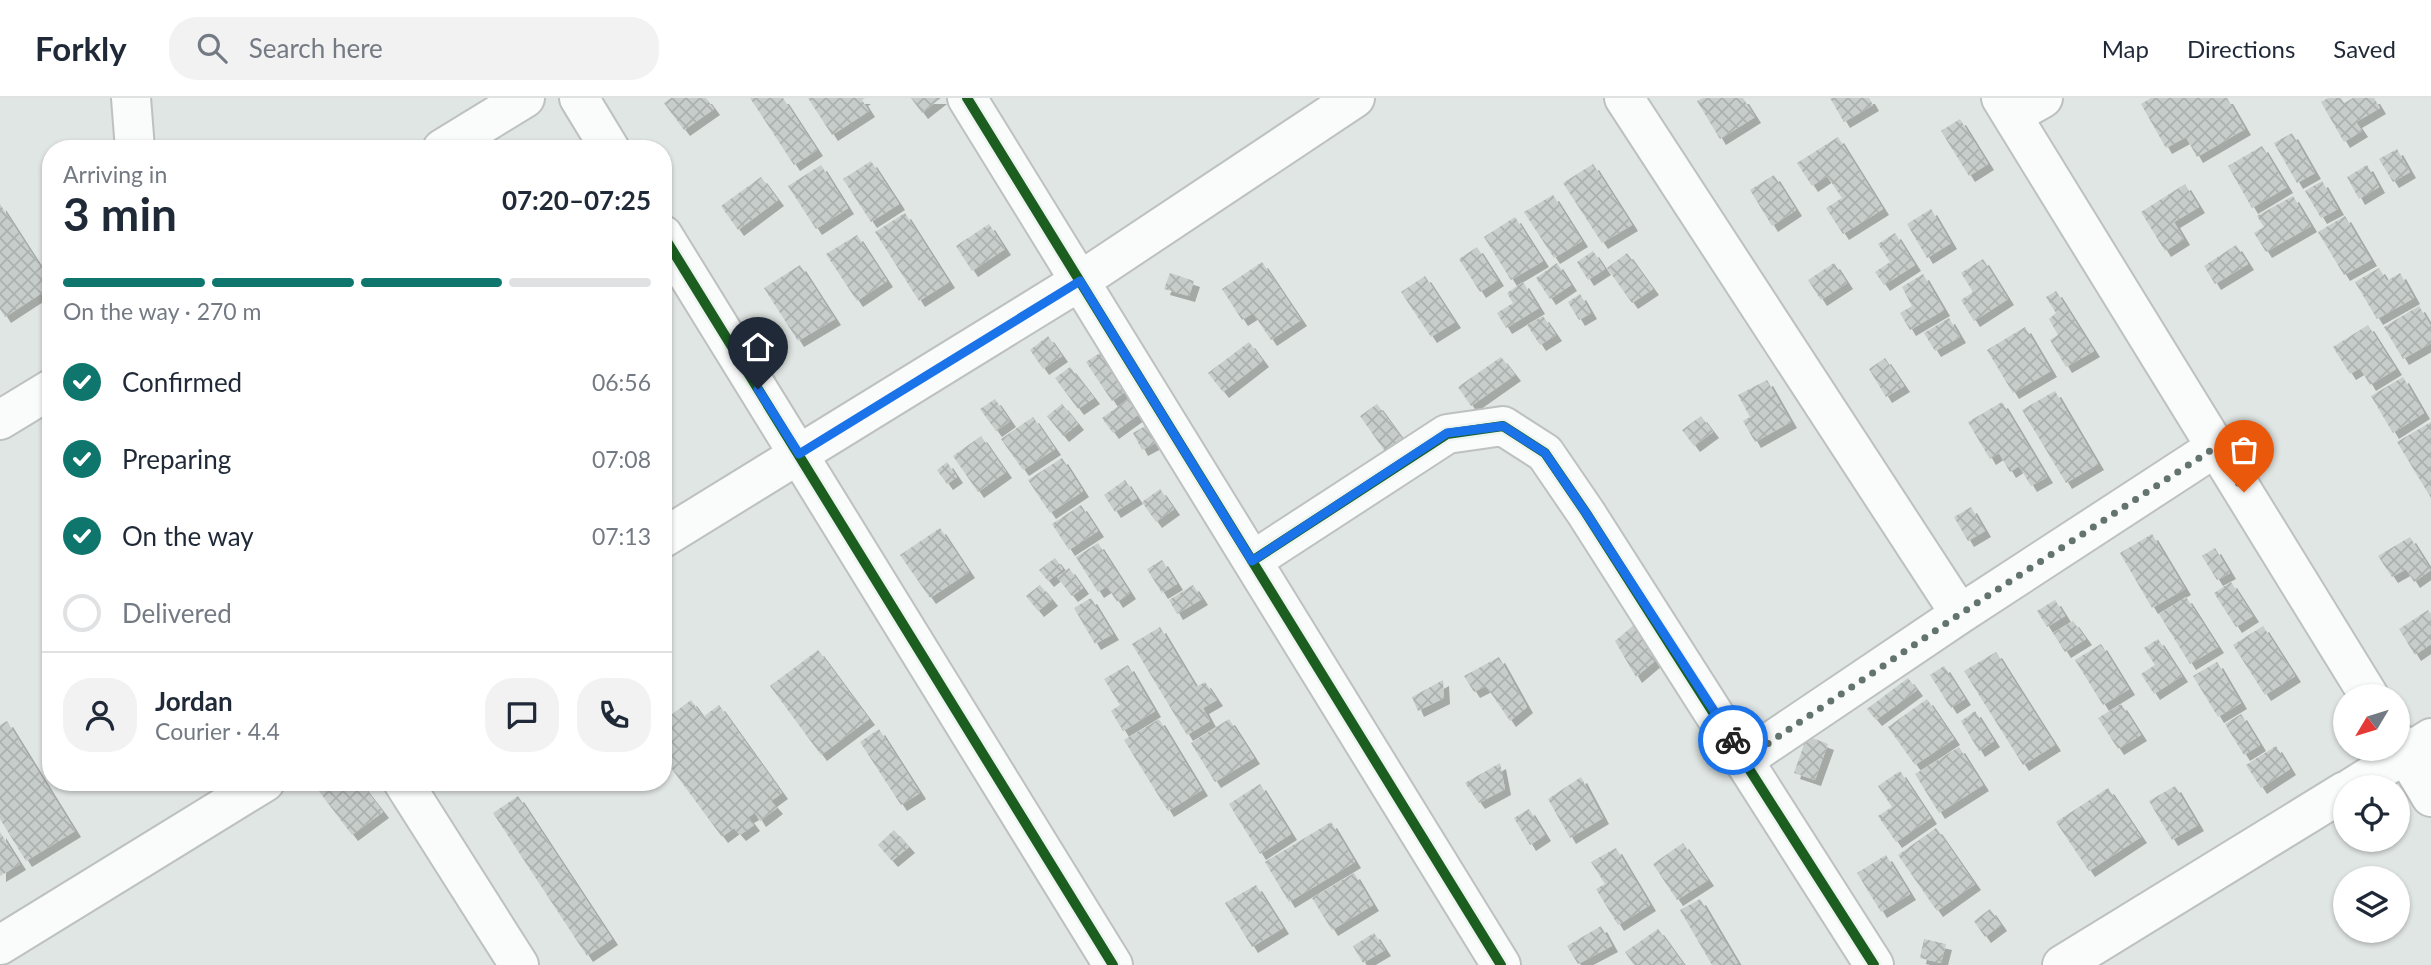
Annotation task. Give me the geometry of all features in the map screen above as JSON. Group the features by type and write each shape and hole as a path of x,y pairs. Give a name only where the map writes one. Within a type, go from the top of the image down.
{"street":[{"path":"131,98 134,140"},
{"path":"457,140 525,98"},
{"path":"579,98 605,140"},
{"path":"967,98 1501,965"},
{"path":"672,532 1080,281 1355,98"},
{"path":"1624,98 1960,614"},
{"path":"2019,104 2216,447 2362,684"},
{"path":"672,249 1113,965"},
{"path":"0,420 42,394"},
{"path":"1252,561 1447,433 1503,426 1545,453 1745,759 1874,965"},
{"path":"1745,759 1960,614 2216,447"},
{"path":"2369,775 2411,745 2431,797"},
{"path":"0,945 250,791"},
{"path":"409,791 519,965"},
{"path":"2062,965 2333,798"}],"building":[{"path":"671,98 706,98 714,109 684,130 664,103"},
{"path":"750,98 783,98 817,150 794,165"},
{"path":"808,98 865,98 862,100 869,111 832,135"},
{"path":"911,98 941,98 922,113"},
{"path":"1703,98 1743,98 1755,117 1720,139 1697,101"},
{"path":"1830,98 1869,98 1873,105 1844,122"},
{"path":"2151,98 2227,98 2245,129 2197,157 2186,137 2166,148 2141,104"},
{"path":"2328,98 2341,98 2344,103 2353,98 2374,98 2380,108 2356,122 2362,131 2344,142 2321,102"},
{"path":"1960,119 1988,164 1969,176 1941,131"},
{"path":"2292,133 2315,173 2297,183 2274,143"},
{"path":"1838,137 1883,209 1843,234 1826,208 1842,198 1827,176 1812,186 1797,163"},
{"path":"2262,146 2287,187 2252,208 2228,166"},
{"path":"2397,149 2410,172 2393,182 2379,159"},
{"path":"871,161 899,204 871,222 843,179"},
{"path":"1593,164 1632,225 1602,243 1563,183"},
{"path":"821,165 848,208 816,229 788,186"},
{"path":"2367,165 2379,187 2359,199 2347,177"},
{"path":"1774,175 1796,210 1772,226 1750,190"},
{"path":"761,177 778,200 738,230 721,206"},
{"path":"2322,181 2338,209 2321,218 2305,191"},
{"path":"2185,184 2199,207 2174,222 2184,239 2165,251 2141,212"},
{"path":"1553,195 1582,241 1554,258 1524,212"},
{"path":"2293,196 2311,226 2266,252 2254,233 2264,227 2257,216"},
{"path":"0,204 42,269 42,293 5,317 0,309"},
{"path":"1931,209 1951,243 1927,258 1907,224"},
{"path":"905,213 949,282 919,301 875,232"},
{"path":"2345,216 2371,260 2344,275 2318,232"},
{"path":"1515,217 1543,261 1511,280 1484,237"},
{"path":"989,224 1005,249 972,271 956,246"},
{"path":"1895,233 1915,265 1884,285 1875,272 1890,262 1878,244"},
{"path":"857,235 887,281 857,301 826,254"},
{"path":"2236,245 2248,264 2215,284 2204,266"},
{"path":"1477,247 1498,280 1480,292 1459,259"},
{"path":"1593,251 1605,269 1588,280 1577,262"},
{"path":"1627,253 1653,289 1632,303 1607,268"},
{"path":"1983,259 2008,299 1974,321 1961,300 1973,292 1961,273"},
{"path":"1262,262 1301,320 1271,340 1253,313 1242,320 1222,289"},
{"path":"1557,263 1571,285 1550,299 1536,278"},
{"path":"1834,263 1847,283 1821,300 1808,280"},
{"path":"800,265 835,319 798,341 764,288"},
{"path":"2379,268 2387,281 2400,273 2414,298 2377,319 2355,282"},
{"path":"1170,273 1194,281 1189,296 1164,289"},
{"path":"1923,274 1944,310 1910,330 1900,313 1912,306 1902,287"},
{"path":"1425,276 1455,322 1431,337 1401,292"},
{"path":"1523,282 1539,308 1506,328 1497,313 1513,303 1507,293"},
{"path":"2056,291 2094,351 2066,367 2050,340 2058,335 2049,319 2056,313 2046,297"},
{"path":"1580,294 1591,313 1579,320 1568,302"},
{"path":"2419,306 2431,326 2431,343 2403,359 2384,327"},
{"path":"1543,316 1556,335 1540,345 1527,325"},
{"path":"1949,318 1960,337 1935,351 1924,333"},
{"path":"2368,325 2396,369 2370,385 2360,368 2350,374 2333,347"},
{"path":"2025,327 2051,371 2013,393 1987,350"},
{"path":"1048,336 1062,356 1043,369 1030,350"},
{"path":"1249,342 1263,361 1223,392 1208,373"},
{"path":"1103,351 1129,389 1112,401 1086,362"},
{"path":"1501,357 1515,375 1471,406 1458,387"},
{"path":"1885,358 1904,386 1886,397 1869,369"},
{"path":"1070,367 1094,398 1078,409 1055,378"},
{"path":"2403,377 2424,413 2393,433 2371,396"},
{"path":"1767,380 1791,422 1755,442 1743,421 1750,417 1738,395"},
{"path":"2055,391 2098,464 2066,483 2022,410"},
{"path":"1131,397 1142,412 1113,433 1102,418"},
{"path":"995,399 1010,421 996,431 980,409"},
{"path":"2002,402 2047,477 2031,486 2019,466 2010,472 1999,453 1990,459 1968,422"},
{"path":"1062,404 1078,424 1063,436 1047,416"},
{"path":"1377,404 1406,444 1389,457 1360,416"},
{"path":"1701,416 1713,432 1694,446 1682,430"},
{"path":"1033,417 1055,449 1023,470 1001,439"},
{"path":"2431,422 2431,498 2397,442"},
{"path":"1147,425 1157,442 1142,450 1133,433"},
{"path":"981,436 1006,472 978,492 953,456"},
{"path":"1062,458 1083,491 1050,513 1028,480"},
{"path":"947,462 957,477 947,484 937,470"},
{"path":"1125,480 1137,498 1115,512 1104,495"},
{"path":"1160,489 1174,509 1156,522 1142,502"},
{"path":"1081,505 1098,531 1069,550 1052,524"},
{"path":"1971,507 1985,531 1968,541 1954,517"},
{"path":"940,528 969,572 930,598 900,555"},
{"path":"2152,534 2185,589 2152,608 2120,553"},
{"path":"2410,537 2431,570 2414,582 2406,569 2392,577 2378,556"},
{"path":"1098,543 1130,593 1117,602 1107,586 1098,592 1076,557"},
{"path":"2215,548 2230,573 2217,580 2202,556"},
{"path":"1055,558 1063,569 1048,581 1039,570"},
{"path":"1162,560 1177,584 1162,593 1147,569"},
{"path":"1069,568 1083,588 1072,596 1057,577"},
{"path":"2231,582 2253,616 2236,627 2214,593"},
{"path":"1040,585 1052,600 1038,611 1026,596"},
{"path":"1193,585 1202,599 1177,614 1169,600"},
{"path":"2186,597 2218,647 2190,664 2159,614"},
{"path":"1091,598 1113,634 1095,644 1074,608"},
{"path":"2055,600 2065,616 2047,627 2037,611"},
{"path":"2428,610 2431,614 2431,644 2415,655 2399,629"},
{"path":"2073,621 2086,639 2065,652 2053,633"},
{"path":"1635,624 1656,660 1636,677 1615,641"},
{"path":"2263,626 2295,676 2265,695 2233,645"},
{"path":"1160,627 1196,687 1205,682 1217,700 1203,708 1210,721 1187,735 1132,644"},
{"path":"2158,639 2182,676 2154,694 2141,674 2155,665 2144,648"},
{"path":"2101,644 2129,689 2103,705 2075,660"},
{"path":"818,650 869,719 821,755 770,686"},
{"path":"1996,652 2055,745 2023,765 1964,671"},
{"path":"1499,657 1527,707 1510,721 1486,686 1474,692 1464,676"},
{"path":"2217,662 2241,703 2218,717 2193,676"},
{"path":"1128,665 1155,711 1123,731 1111,711 1120,705 1104,679"},
{"path":"1944,666 1965,699 1951,708 1930,675"},
{"path":"1908,678 1917,690 1876,720 1867,709"},
{"path":"1443,680 1444,698 1418,711 1412,697"},
{"path":"1927,699 1954,739 1915,765 1888,727"},
{"path":"691,700 703,717 719,705 782,793 771,801 777,808 760,821 755,813 748,817 754,825 740,835 734,828 722,837 672,769 672,714"},
{"path":"2121,704 2141,735 2118,749 2098,718"},
{"path":"1975,711 1994,741 1979,751 1961,721"},
{"path":"2241,714 2260,745 2244,755 2225,724"},
{"path":"1159,719 1202,790 1168,811 1124,740"},
{"path":"1229,719 1254,758 1215,782 1191,743"},
{"path":"7,721 42,778 42,791 50,791 75,831 26,861 0,819 0,725"},
{"path":"879,729 920,793 901,805 860,742"},
{"path":"1807,736 1828,744 1815,780 1794,773"},
{"path":"2276,746 2290,769 2261,788 2246,765"},
{"path":"1959,747 1983,785 1939,813 1915,774"},
{"path":"1500,763 1505,789 1479,803 1465,783"},
{"path":"1900,771 1931,818 1896,842 1878,816 1892,807 1878,786"},
{"path":"1581,777 1603,818 1570,838 1548,799"},
{"path":"1260,784 1291,834 1260,854 1229,804"},
{"path":"2175,786 2198,825 2172,840 2149,801"},
{"path":"2108,788 2141,837 2089,871 2056,822"},
{"path":"319,791 367,791 383,812 352,835"},
{"path":"518,796 612,939 587,956 493,813"},
{"path":"1529,809 1545,835 1530,845 1514,818"},
{"path":"1331,822 1355,862 1289,902 1265,862"},
{"path":"1936,828 1975,884 1937,911 1898,855"},
{"path":"894,830 909,847 892,861 878,845"},
{"path":"0,832 20,864 0,876"},
{"path":"1683,843 1708,880 1677,900 1653,864"},
{"path":"1616,848 1650,905 1618,925 1596,889 1605,884 1591,862"},
{"path":"1886,855 1910,894 1881,912 1857,873"},
{"path":"1354,873 1373,905 1332,930 1312,898"},
{"path":"1256,885 1283,928 1252,947 1225,903"},
{"path":"1700,899 1739,965 1712,965 1680,910"},
{"path":"1990,909 2001,925 1985,937 1974,921"},
{"path":"1601,926 1612,946 1578,964 1567,946"},
{"path":"1658,929 1684,965 1634,965 1625,952"},
{"path":"1374,933 1385,950 1363,963 1353,946"},
{"path":"1924,939 1946,944 1941,963 1920,958"}],"cycle path":[{"path":"967,98 1501,965"},
{"path":"672,250 1113,965"},
{"path":"1252,561 1447,434 1503,426 1545,453 1874,965"}],"way so far":[{"path":"1733,740 1745,759 1960,614 2216,447 2244,492"}],"route":[{"path":"758,389 799,454 1080,281 1252,561 1447,433 1503,426 1545,453 1733,740"}]}
